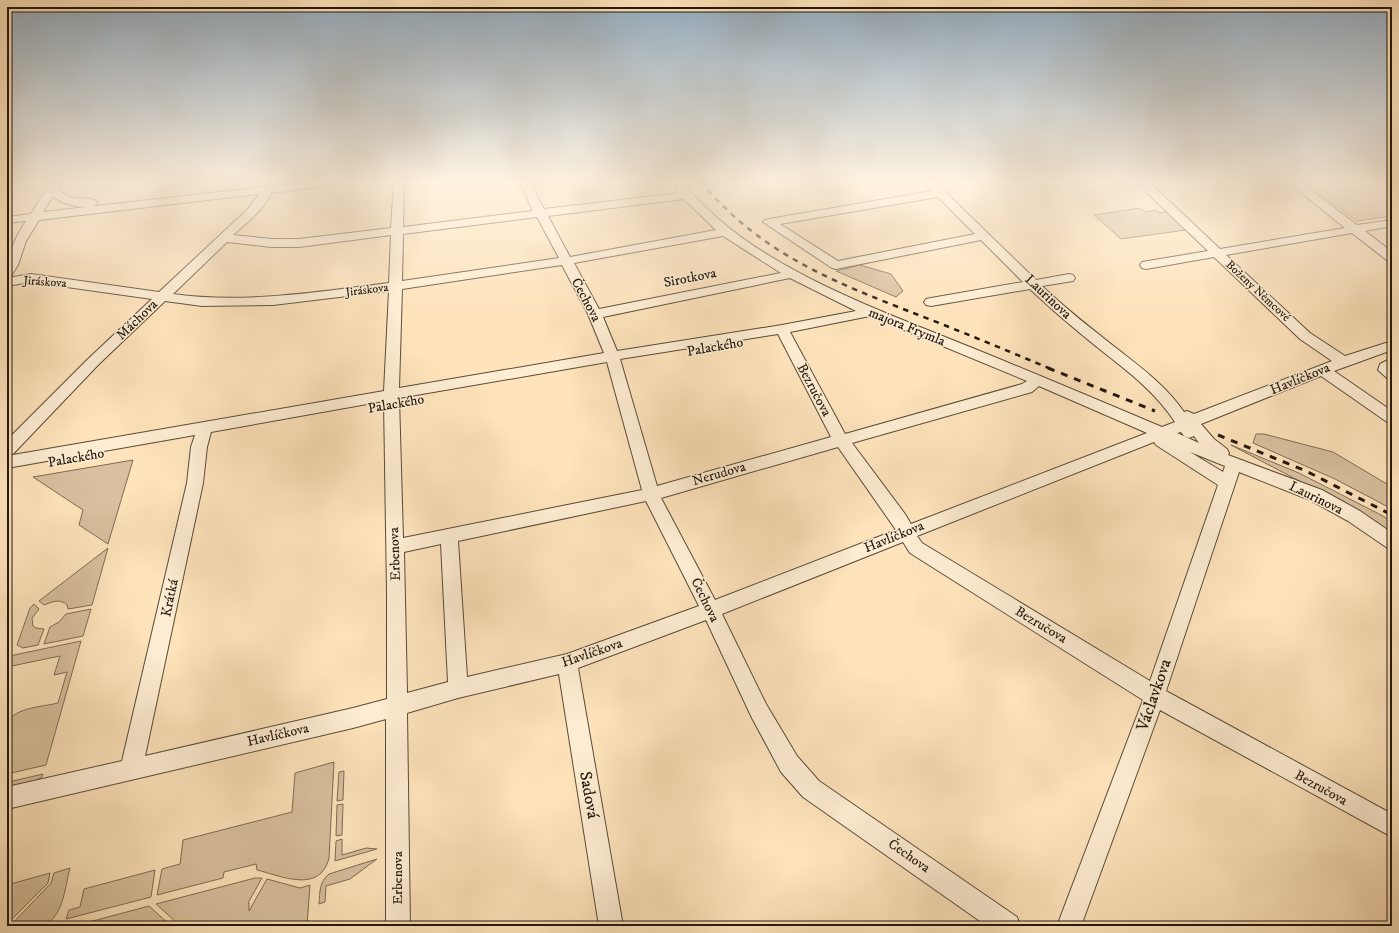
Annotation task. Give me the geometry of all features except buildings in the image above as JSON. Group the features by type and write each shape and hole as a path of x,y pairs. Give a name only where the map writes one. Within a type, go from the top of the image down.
{"street":[{"path":"7,273 12,265 20,241 29,226"},
{"path":"20,241 44,226"},
{"name":"Máchova","path":"7,450 93,362 237,226"},
{"name":"Erbenova","path":"397,226 392,399 398,926"},
{"path":"225,238 272,243 299,243 441,226"},
{"name":"Čechova","path":"548,226 595,314 613,361 651,494 759,711 789,764 811,789 1008,926"},
{"name":"majora Frymla","path":"718,226 725,232 790,273 868,311 1038,380 1158,434"},
{"path":"775,226 836,265 985,236"},
{"name":"Laurinova","path":"974,226 1057,308 1172,401"},
{"name":"Boženy Němcové","path":"1188,226 1305,336 1343,362"},
{"path":"1349,226 1392,258"},
{"path":"1146,265 1383,226"},
{"name":"Jiráskova","path":"7,282 30,278 202,302 273,302 566,261 725,232"},
{"name":"Sirotkova","path":"595,314 787,275 790,273"},
{"path":"931,302 1069,278"},
{"name":"Palackého","path":"7,470 203,432 392,399 613,361 771,337 782,329 865,313 868,311"},
{"name":"Bezručova","path":"782,329 840,439 907,532 912,543 926,555 1178,710 1392,826"},
{"name":"Havlíčkova","path":"7,798 353,718 458,689 567,664 710,610 1343,362 1392,345"},
{"path":"1392,363 1385,366 1385,370 1392,375"},
{"path":"1323,370 1392,418"},
{"path":"1140,374 1156,393 1166,411 1166,417 1158,434"},
{"name":"Nerudova","path":"394,547 651,494 840,439 1027,388 1038,380"},
{"path":"1172,401 1198,412 1211,415"},
{"path":"1172,401 1187,423 1197,443 1215,456"},
{"path":"1201,436 1201,424 1203,420 1211,415"},
{"path":"1187,423 1215,448 1252,470"},
{"name":"Palackého","path":"7,462 203,432"},
{"name":"Krátká","path":"131,769 195,482 199,447 203,432"},
{"path":"1158,434 1215,456"},
{"path":"1158,434 1227,483"},
{"name":"Laurinova","path":"1215,456 1316,495 1354,516 1392,542"},
{"name":"Václavkova","path":"1069,926 1155,695 1234,463"},
{"path":"449,535 458,689"},
{"name":"Sadová","path":"567,664 611,926"}],"shaded area":[{"path":"1106,226 1181,226 1186,230 1121,239"},
{"path":"860,265 891,274 903,291 896,297 836,271"},
{"path":"1256,434 1264,434 1333,452 1392,487 1392,509 1335,479 1253,443"},
{"path":"1231,445 1299,473 1383,516 1392,522 1392,535 1358,512"},
{"path":"133,460 108,544 79,525 83,510 33,477"},
{"path":"108,548 92,605 68,609 67,605 59,601 44,605 39,601"},
{"path":"34,604 39,609 32,618 33,626 44,629 38,645 23,648 17,645 30,608"},
{"path":"91,609 83,636 44,644 50,627 59,622 66,614"},
{"path":"81,641 46,765 7,774 7,722 11,717 23,710 58,703 67,672 54,675 60,656 7,667 10,658 14,655"},
{"path":"334,762 329,858 324,869 317,876 299,880 288,878 257,870 256,864 224,872 223,878 157,895 162,869 180,864 183,840 292,812 295,773"},
{"path":"344,771 343,800 337,801 339,772"},
{"path":"43,774 42,777 24,787 7,789 9,784 13,781"},
{"path":"343,804 342,835 336,836 337,805"},
{"path":"342,839 342,855 366,848 377,849 335,861 336,841"},
{"path":"377,859 350,879 326,886 325,902 319,904 323,880 329,874"},
{"path":"70,868 62,903 53,918 47,923 39,926 10,926 51,883 54,873"},
{"path":"155,870 151,897 66,919 69,910 80,907 84,889"},
{"path":"50,873 48,883 7,924 7,885"},
{"path":"255,878 262,878 248,903 249,911 267,879 300,888 310,885 307,926 173,926 177,923 156,904"},
{"path":"149,906 171,926 74,926"}],"railway":[{"path":"745,226 772,246 834,280 1051,369"},
{"path":"1048,368 1155,411"},
{"path":"1218,435 1306,471 1392,515"}]}
